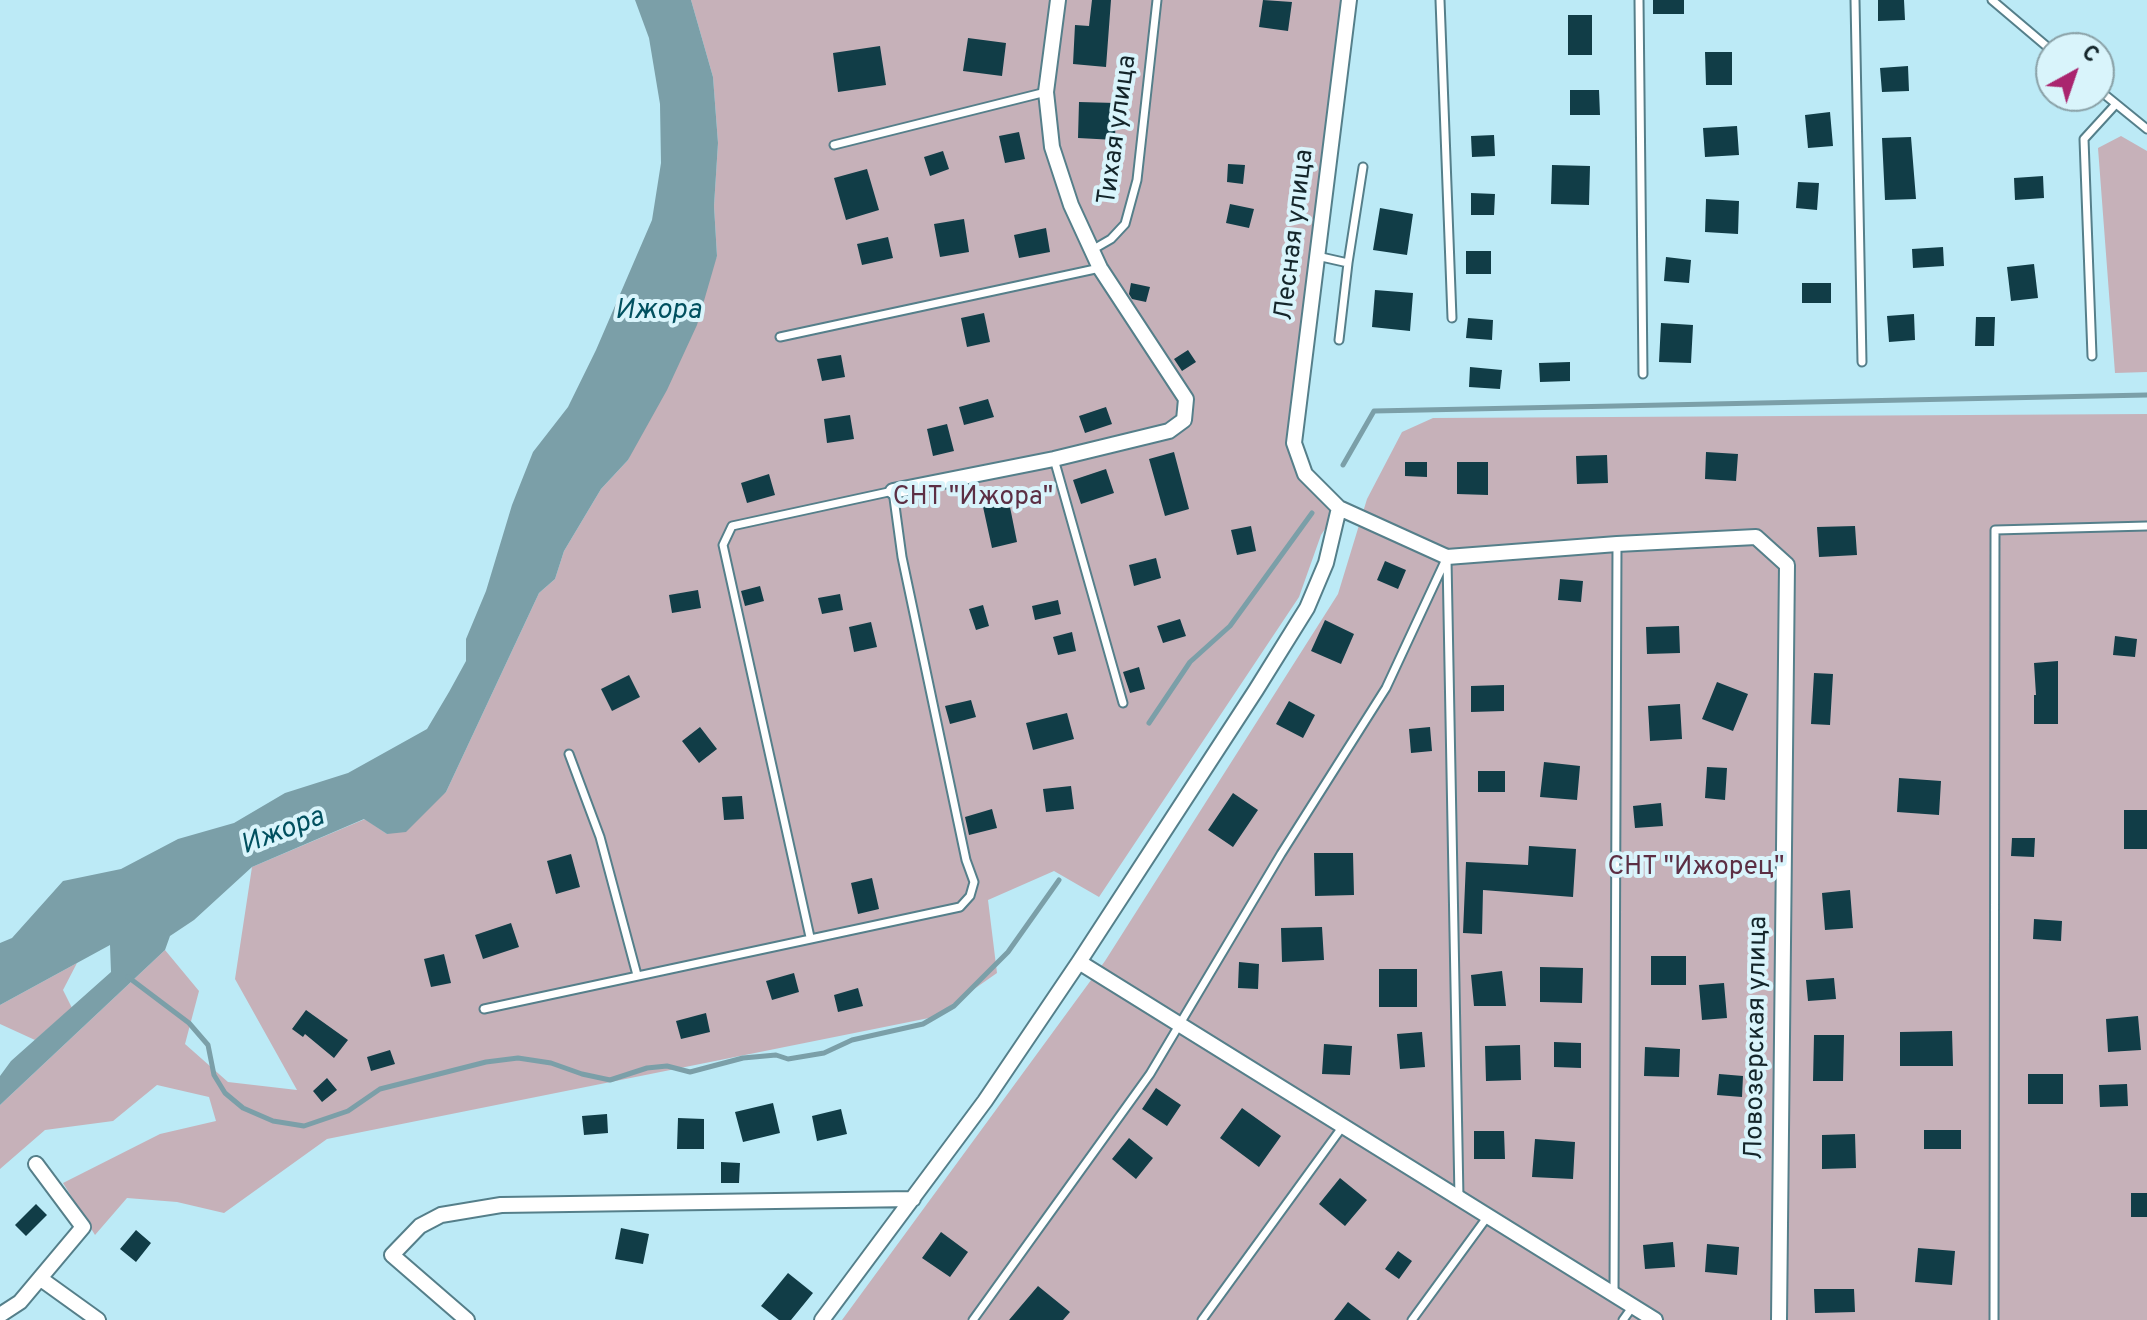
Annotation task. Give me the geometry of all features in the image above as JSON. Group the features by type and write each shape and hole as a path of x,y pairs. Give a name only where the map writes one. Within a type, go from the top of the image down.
{"street":[{"path":"893,491 1054,459 1169,431 1184,420 1186,399 1100,268 1071,205 1052,147 1046,92 1058,0"},
{"name":"Лесная улица","path":"1339,508 1305,474 1294,443 1349,0"},
{"path":"822,1320 985,1101 1079,962 1307,608 1326,563 1339,508 1447,557 1617,544"},
{"name":"Ловозерская улица","path":"1617,544 1756,537 1787,565 1779,1320"},
{"path":"1079,962 1655,1320"},
{"path":"0,1315 20,1302 83,1227 36,1164"},
{"path":"467,1320 392,1255 420,1226 441,1215 501,1205 913,1199"},
{"path":"41,1279 98,1320"}],"lane":[{"name":"Тихая улица","path":"1092,250 1111,239 1125,224 1137,180 1157,0"},
{"path":"1440,0 1452,318"},
{"path":"1639,0 1643,374"},
{"path":"1855,0 1862,362"},
{"path":"1992,0 2035,36"},
{"path":"834,145 1046,92"},
{"path":"2092,356 2084,139 2116,104 2147,129"},
{"path":"1339,340 1363,167"},
{"path":"1317,256 1348,263"},
{"path":"780,337 1100,268"},
{"path":"1054,459 1123,703"},
{"path":"484,1009 960,907 970,896 974,882 966,860 902,557 893,491 732,526 723,545 810,937"},
{"path":"1994,1320 1995,530 2147,526"},
{"path":"1614,1294 1617,544"},
{"path":"973,1320 1150,1074 1386,688 1447,557"},
{"path":"1447,557 1459,1198"},
{"path":"569,754 600,837 637,975"},
{"path":"1202,1320 1343,1126"},
{"path":"1412,1320 1488,1216"},
{"path":"1623,1320 1633,1306"}],"green space":[{"name":"СНТ \"Ижора\"","path":"691,0 1349,0 1294,443 1305,474 1339,508 1321,535 1299,597 1099,897 1054,871 988,900 997,973 934,1017 327,1139 224,1213 177,1202 127,1198 95,1235 63,1183 160,1134 216,1121 209,1097 157,1085 113,1121 45,1130 0,1169 0,1105 165,950 199,991 185,1044 228,1082 297,1090 235,979 252,867 365,819 387,834 446,792 539,593 555,579 564,551 601,489 628,460 717,256 714,206 718,143 713,77"},
{"path":"2121,136 2147,151 2147,372 2115,373 2098,148"},
{"name":"СНТ \"Ижорец\"","path":"2147,414 2147,1320 842,1320 1105,961 1338,594 1367,499 1402,432 1433,418"},
{"path":"77,963 63,990 72,1008 35,1040 0,1024 0,1005"}],"water":[{"name":"Ижора","path":"635,0 691,0 713,77 718,143 714,206 717,256 697,325 667,390 628,460 601,489 564,551 555,579 539,593 446,792 406,832 387,834 364,819 252,867 194,920 170,936 165,950 0,1105 0,1076 11,1061 111,972 110,945 0,1005 0,943 12,938 63,881 121,869 178,839 234,823 285,793 348,773 427,729 449,692 466,661 466,639 486,591 512,505 533,452 568,407 652,220 661,163 660,104 649,38"}],"building":[{"path":"1092,0 1111,0 1106,67 1073,64 1075,25 1089,26"},
{"path":"1263,0 1292,2 1288,31 1259,27"},
{"path":"1653,0 1684,0 1684,14 1653,14"},
{"path":"1878,0 1904,0 1905,20 1878,21"},
{"path":"1568,15 1592,15 1592,55 1568,55"},
{"path":"968,38 1006,43 1002,76 963,71"},
{"path":"880,46 886,85 838,92 833,53"},
{"path":"1705,52 1732,52 1732,85 1706,85"},
{"path":"1908,66 1909,91 1882,92 1880,68"},
{"path":"1570,90 1599,90 1600,115 1570,115"},
{"path":"1079,102 1116,103 1115,140 1078,138"},
{"path":"1830,112 1833,146 1808,148 1805,115"},
{"path":"1737,126 1739,155 1705,157 1703,128"},
{"path":"1019,132 1025,159 1005,163 999,136"},
{"path":"1494,135 1495,156 1472,157 1471,136"},
{"path":"1911,137 1916,199 1885,200 1882,138"},
{"path":"943,151 949,169 930,176 924,157"},
{"path":"1228,164 1245,165 1243,184 1227,182"},
{"path":"1552,165 1590,166 1589,205 1551,204"},
{"path":"867,169 879,210 846,220 834,178"},
{"path":"2043,176 2044,198 2015,200 2014,178"},
{"path":"1798,182 1819,183 1817,210 1796,208"},
{"path":"1471,193 1495,194 1494,215 1471,215"},
{"path":"1706,199 1739,201 1738,234 1705,232"},
{"path":"1230,204 1254,209 1249,228 1226,223"},
{"path":"1380,208 1413,214 1407,255 1373,250"},
{"path":"964,219 969,252 940,257 934,224"},
{"path":"1046,228 1050,252 1019,258 1014,235"},
{"path":"888,237 893,258 862,265 857,244"},
{"path":"1943,247 1944,266 1913,268 1912,249"},
{"path":"1466,251 1491,251 1491,274 1466,274"},
{"path":"1666,257 1691,260 1689,283 1664,281"},
{"path":"2034,264 2038,298 2011,301 2007,267"},
{"path":"1131,283 1150,287 1146,302 1132,299 1129,294"},
{"path":"1802,283 1831,283 1831,303 1802,303"},
{"path":"1375,290 1413,293 1410,331 1372,327"},
{"path":"984,313 990,342 967,347 961,318"},
{"path":"1914,314 1915,340 1889,342 1887,316"},
{"path":"1976,317 1995,317 1994,346 1975,346"},
{"path":"1468,318 1493,320 1492,340 1466,338"},
{"path":"1661,323 1693,325 1691,363 1659,362"},
{"path":"1188,350 1196,362 1182,371 1174,359"},
{"path":"841,355 845,377 822,381 817,359"},
{"path":"1570,362 1570,381 1540,382 1539,363"},
{"path":"1470,367 1502,370 1500,389 1469,387"},
{"path":"988,399 994,417 964,425 959,407"},
{"path":"1106,407 1112,424 1085,433 1079,416"},
{"path":"850,415 854,439 827,443 824,419"},
{"path":"947,424 954,451 933,456 927,429"},
{"path":"1174,452 1189,509 1165,516 1149,459"},
{"path":"1706,452 1738,454 1736,481 1705,479"},
{"path":"1607,455 1608,483 1577,484 1576,456"},
{"path":"1405,462 1427,462 1427,477 1405,476"},
{"path":"1457,462 1488,462 1488,495 1457,494"},
{"path":"1106,469 1114,493 1081,504 1073,480"},
{"path":"769,474 775,495 747,503 741,483"},
{"path":"1006,487 1017,542 992,548 980,493"},
{"path":"1251,526 1256,551 1237,555 1231,530"},
{"path":"1855,526 1857,555 1819,557 1817,527"},
{"path":"1156,558 1161,578 1134,586 1129,565"},
{"path":"1385,561 1406,570 1398,589 1377,580"},
{"path":"1560,579 1583,581 1581,602 1558,600"},
{"path":"760,586 764,601 745,606 741,591"},
{"path":"698,590 701,608 672,613 669,595"},
{"path":"840,594 843,610 822,614 818,598"},
{"path":"1058,600 1061,614 1035,620 1032,606"},
{"path":"983,605 989,626 976,630 969,609"},
{"path":"1180,619 1186,636 1163,643 1157,626"},
{"path":"1325,620 1354,634 1341,664 1311,651"},
{"path":"871,622 877,647 854,652 849,627"},
{"path":"1679,626 1680,653 1647,654 1646,627"},
{"path":"1072,632 1076,651 1058,655 1053,637"},
{"path":"2115,636 2137,639 2135,657 2113,655"},
{"path":"2058,661 2058,724 2034,724 2034,663"},
{"path":"1139,667 1145,689 1130,693 1123,672"},
{"path":"1814,673 1833,674 1830,725 1811,724"},
{"path":"629,675 640,697 612,711 601,689"},
{"path":"1717,682 1748,694 1733,731 1702,719"},
{"path":"1504,685 1504,711 1471,712 1471,686"},
{"path":"971,700 976,717 950,724 945,706"},
{"path":"1289,701 1315,715 1303,738 1276,724"},
{"path":"1680,704 1682,739 1650,741 1648,706"},
{"path":"1067,713 1074,739 1033,750 1026,723"},
{"path":"700,727 717,749 699,763 682,741"},
{"path":"1430,727 1432,751 1411,753 1409,729"},
{"path":"1544,762 1580,766 1577,800 1540,797"},
{"path":"1707,767 1727,768 1725,800 1705,798"},
{"path":"1478,771 1505,771 1505,792 1478,792"},
{"path":"1899,778 1941,781 1939,815 1897,812"},
{"path":"1071,786 1074,809 1046,812 1043,789"},
{"path":"1233,793 1258,810 1233,847 1208,830"},
{"path":"742,796 744,819 724,820 722,797"},
{"path":"1661,803 1663,826 1635,828 1633,806"},
{"path":"992,809 997,828 969,835 965,817"},
{"path":"2124,810 2147,810 2147,849 2124,849"},
{"path":"2012,838 2035,838 2034,857 2011,856"},
{"path":"1529,846 1576,849 1573,897 1483,890 1482,934 1463,933 1466,862 1528,865"},
{"path":"1314,853 1353,853 1354,895 1315,896"},
{"path":"571,854 580,887 556,894 547,861"},
{"path":"872,878 879,909 858,914 851,883"},
{"path":"1850,890 1853,928 1825,930 1822,893"},
{"path":"2034,919 2062,921 2061,941 2033,939"},
{"path":"511,923 519,947 483,959 475,935"},
{"path":"1322,927 1324,960 1282,962 1281,928"},
{"path":"444,954 451,983 431,987 424,959"},
{"path":"1651,956 1686,956 1686,985 1651,985"},
{"path":"1239,962 1259,964 1258,989 1238,988"},
{"path":"1540,967 1583,968 1582,1003 1540,1002"},
{"path":"1379,969 1417,969 1417,1007 1379,1007"},
{"path":"1502,971 1506,1006 1474,1006 1471,975"},
{"path":"794,973 799,992 772,1000 766,981"},
{"path":"1834,978 1836,999 1808,1001 1806,980"},
{"path":"1724,983 1727,1018 1702,1020 1699,985"},
{"path":"858,988 863,1006 838,1012 834,995"},
{"path":"306,1010 348,1040 334,1058 305,1034 303,1037 292,1029"},
{"path":"706,1013 710,1032 681,1039 676,1021"},
{"path":"2138,1016 2141,1050 2108,1052 2106,1019"},
{"path":"1952,1031 1953,1066 1900,1066 1900,1032"},
{"path":"1422,1032 1425,1067 1400,1069 1397,1034"},
{"path":"1814,1035 1844,1035 1843,1081 1813,1081"},
{"path":"1554,1042 1581,1043 1581,1068 1554,1067"},
{"path":"1324,1044 1352,1046 1350,1075 1322,1074"},
{"path":"1520,1045 1521,1080 1486,1081 1485,1046"},
{"path":"1645,1047 1680,1049 1679,1077 1644,1076"},
{"path":"390,1050 395,1064 371,1071 367,1057"},
{"path":"1719,1074 1743,1076 1742,1097 1717,1095"},
{"path":"2028,1074 2063,1074 2063,1104 2028,1104"},
{"path":"327,1078 337,1090 322,1102 313,1091"},
{"path":"2127,1084 2128,1106 2100,1107 2099,1085"},
{"path":"1156,1088 1181,1105 1167,1126 1142,1109"},
{"path":"773,1103 780,1133 743,1142 735,1112"},
{"path":"1242,1108 1281,1136 1259,1167 1220,1138"},
{"path":"841,1109 847,1134 817,1141 812,1116"},
{"path":"607,1114 608,1133 584,1135 582,1116"},
{"path":"678,1118 704,1119 704,1149 677,1149"},
{"path":"1924,1130 1961,1130 1961,1149 1924,1149"},
{"path":"1474,1131 1504,1131 1505,1159 1474,1159"},
{"path":"1855,1134 1856,1168 1822,1169 1822,1135"},
{"path":"1129,1138 1153,1158 1136,1179 1112,1159"},
{"path":"1535,1139 1575,1142 1573,1179 1532,1177"},
{"path":"721,1162 740,1163 739,1183 721,1183"},
{"path":"1340,1178 1367,1200 1345,1226 1319,1204"},
{"path":"2131,1193 2147,1193 2147,1217 2131,1217"},
{"path":"36,1204 47,1215 26,1236 15,1225"},
{"path":"621,1228 649,1234 643,1264 615,1259"},
{"path":"136,1230 151,1243 136,1262 120,1249"},
{"path":"941,1232 968,1252 950,1277 922,1258"},
{"path":"1673,1242 1675,1267 1645,1269 1643,1245"},
{"path":"1707,1244 1739,1247 1737,1275 1705,1272"},
{"path":"1918,1248 1955,1251 1952,1285 1915,1282"},
{"path":"1398,1251 1412,1261 1399,1279 1385,1269"},
{"path":"788,1273 813,1293 791,1320 779,1320 761,1306"},
{"path":"1038,1286 1070,1312 1063,1320 1009,1320"},
{"path":"1814,1289 1854,1289 1855,1312 1815,1313"},
{"path":"1348,1302 1371,1320 1334,1320"}],"waterway":[{"path":"1343,465 1374,411 2147,395"},
{"path":"1149,723 1190,662 1230,626 1312,513"},
{"path":"128,977 189,1023 208,1045 214,1075 225,1093 243,1108 273,1121 304,1126 348,1111 380,1089 486,1062 518,1058 551,1063 610,1080 647,1068 667,1066 690,1072 743,1058 776,1055 788,1059 824,1053 852,1040 923,1024 954,1006 1008,952 1059,880"}]}
